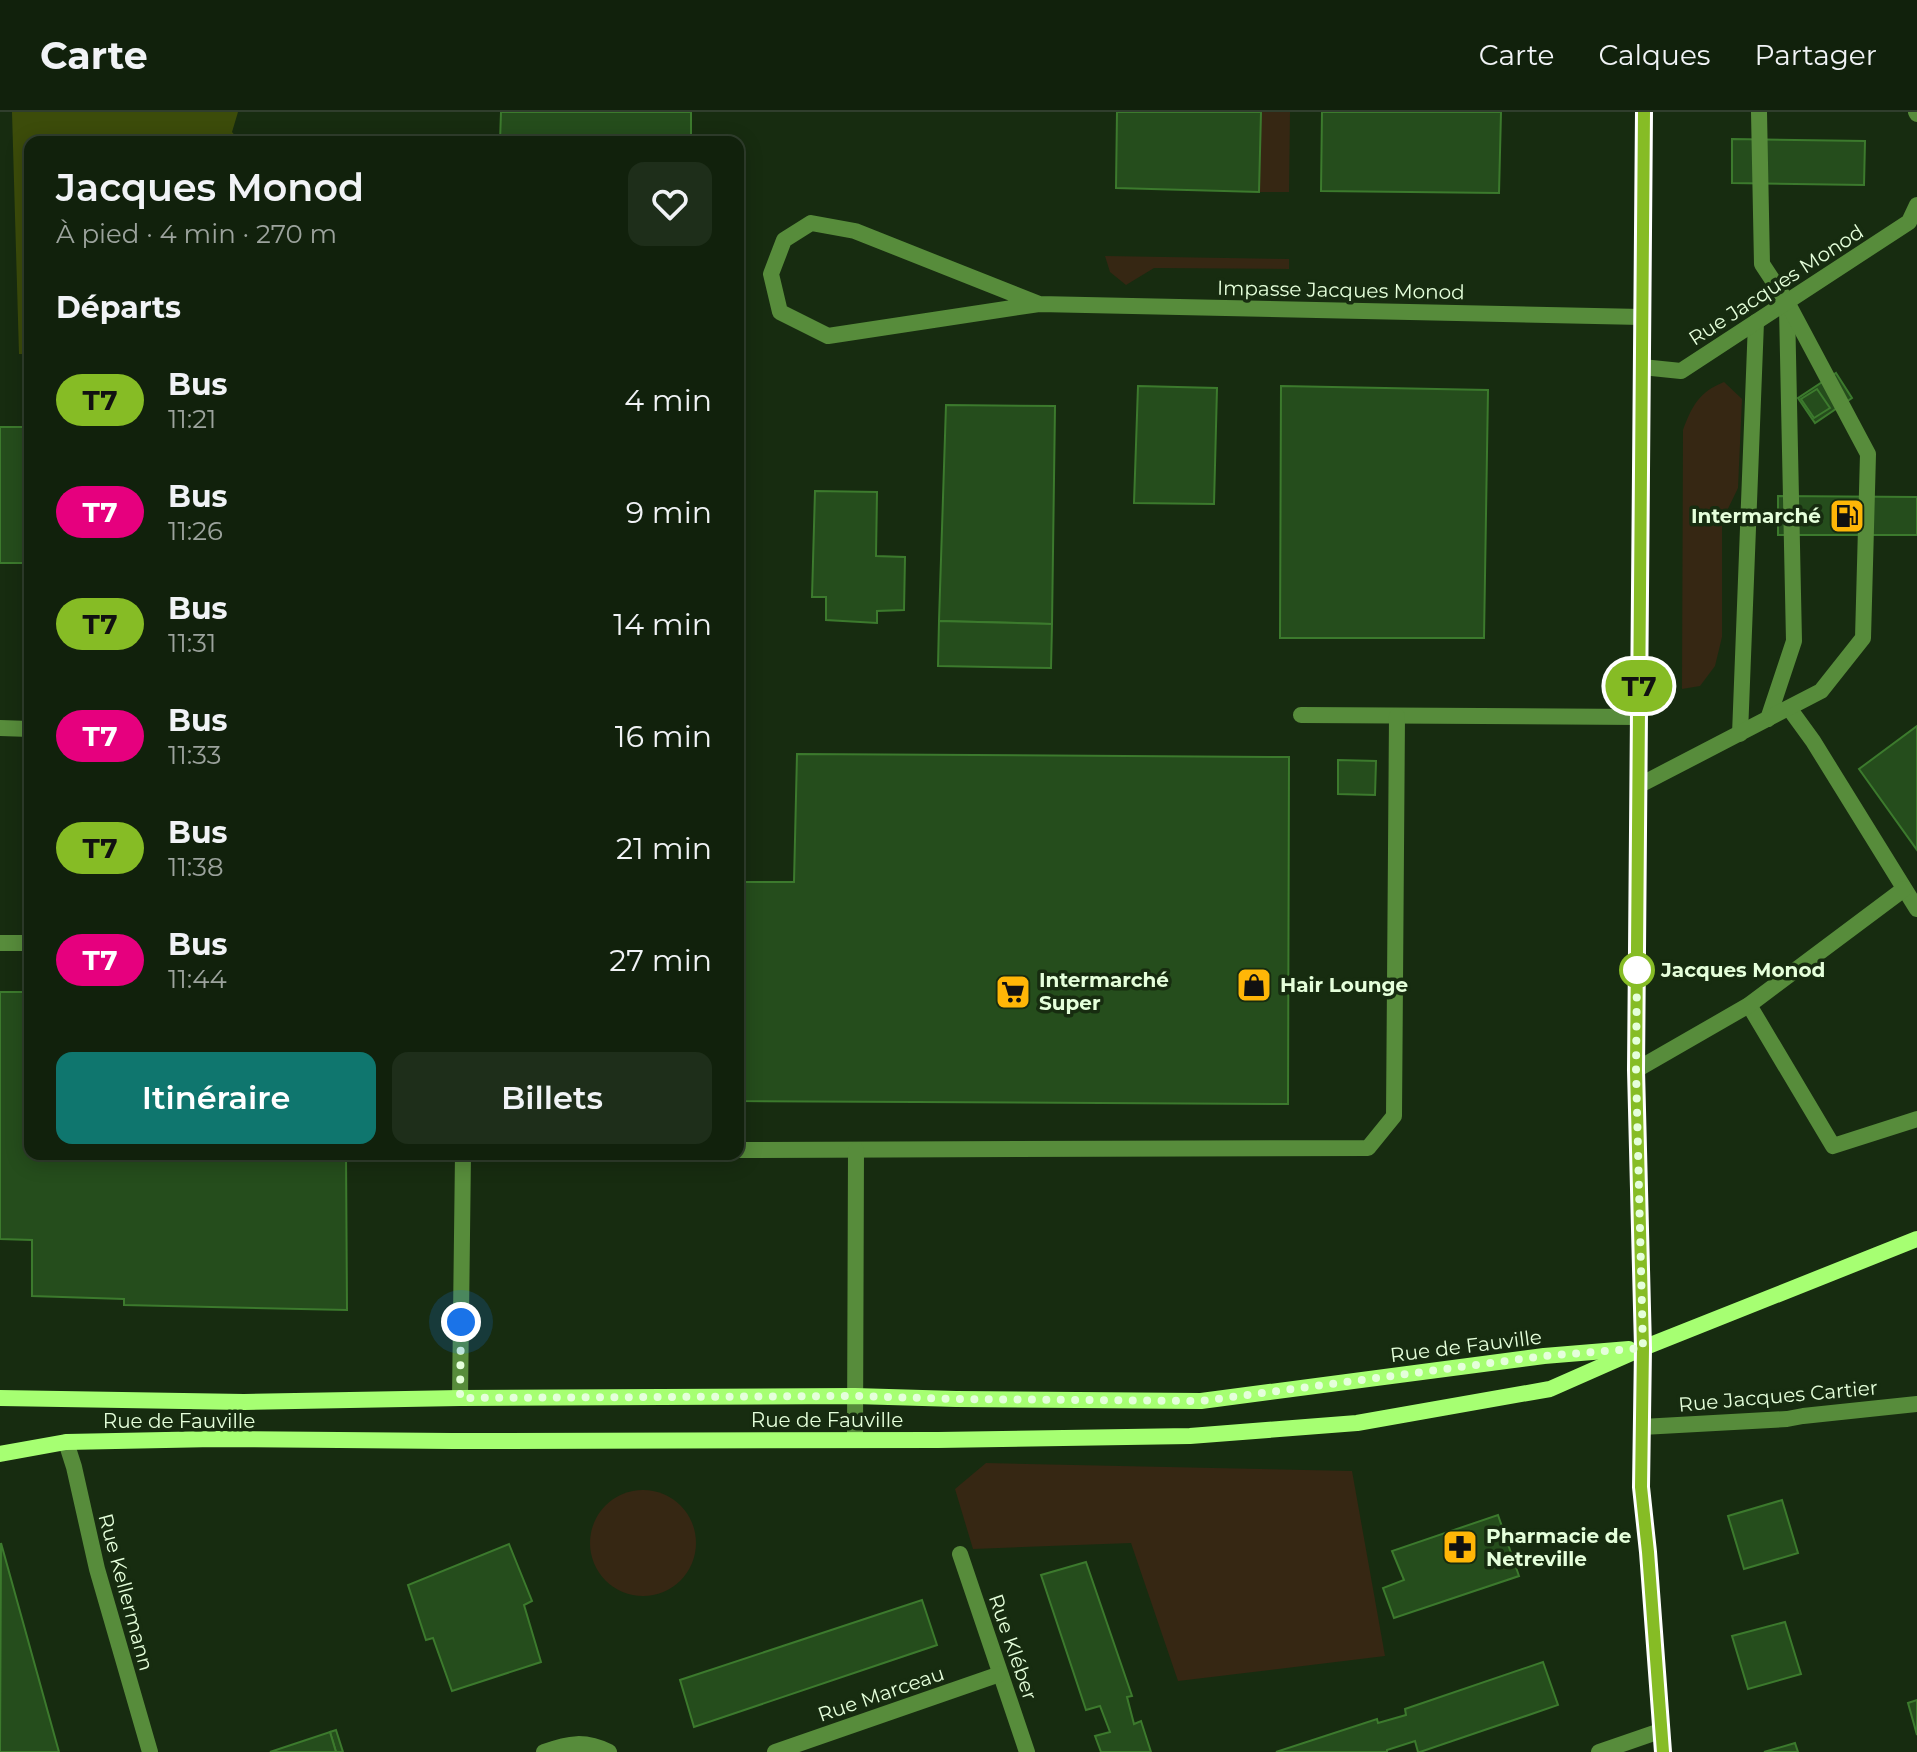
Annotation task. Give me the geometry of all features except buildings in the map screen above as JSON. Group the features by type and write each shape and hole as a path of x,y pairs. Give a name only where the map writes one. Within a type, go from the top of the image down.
{"main road":[{"name":"Rue de Fauville","path":"0,1454 66,1442 215,1439 938,1440 1190,1436 1357,1423 1550,1389 1643,1348 1917,1239"},
{"name":"Rue de Fauville","path":"0,1398 244,1402 855,1396 1201,1401 1544,1356 1643,1348"}],"street":[{"path":"1644,112 1636,1070 1643,1348 1641,1487 1663,1752"},
{"path":"1638,786 1821,691 1863,638 1868,454 1787,302 1762,264 1759,112"},
{"name":"Rue Jacques Monod","path":"1642,367 1681,371 1913,224 1917,205"},
{"name":"Impasse Jacques Monod","path":"1039,304 855,231 811,223 784,240 771,274 780,312 828,336 1039,304 1642,317"},
{"path":"1768,719 1794,641 1787,302"},
{"path":"1740,734 1756,322"},
{"path":"1789,708 1813,741 1917,909"},
{"path":"1301,715 1639,717"},
{"path":"744,1150 1368,1148 1394,1116 1397,716"},
{"path":"0,728 24,729"},
{"path":"1636,1070 1749,1005 1904,889"},
{"path":"0,943 24,943"},
{"path":"1749,1005 1833,1146 1917,1119"},
{"path":"855,1439 856,1150"},
{"path":"460,1398 463,1160"},
{"name":"Rue Jacques Cartier","path":"1642,1427 1787,1419 1917,1404"},
{"name":"Rue Kellermann","path":"66,1442 97,1569 150,1752"},
{"name":"Rue Kléber","path":"960,1554 1027,1752"},
{"name":"Rue Marceau","path":"775,1752 1000,1674"},
{"path":"1599,1752 1660,1731"},
{"path":"544,1752 565,1745 593,1744 609,1752"}],"shaded area":[{"path":"12,112 238,112 232,132 235,136 24,136 24,354 19,354"},
{"path":"1261,112 1290,112 1289,192 1259,192"},
{"path":"1105,256 1289,259 1289,269 1154,268 1126,285 1110,272"},
{"path":"1724,382 1742,399 1738,488 1722,521 1722,637 1715,666 1700,686 1682,689 1683,430 1698,401 1708,390"},
{"path":"986,1463 1352,1471 1385,1656 1178,1681 1131,1543 973,1549 955,1489"},
{"path":"643,1490 663,1494 680,1506 692,1523 696,1543 692,1563 680,1580 663,1592 643,1596 623,1592 606,1580 594,1563 590,1543 594,1523 606,1506 623,1494"}],"bus line":[{"name":"T7","path":"1644,112 1636,1070 1643,1348 1641,1487 1663,1752"}],"place":[{"name":"Intermarché","path":"1847,516"},
{"name":"Jacques Monod","path":"1637,970"},
{"name":"Hair Lounge","path":"1254,985"},
{"name":"Intermarché Super","path":"1013,992"},
{"name":"Pharmacie de Netreville","path":"1460,1547"}],"route":[{"path":"461,1322 460,1398 855,1396 1201,1401 1544,1356 1643,1348 1636,1070 1637,970"}]}
